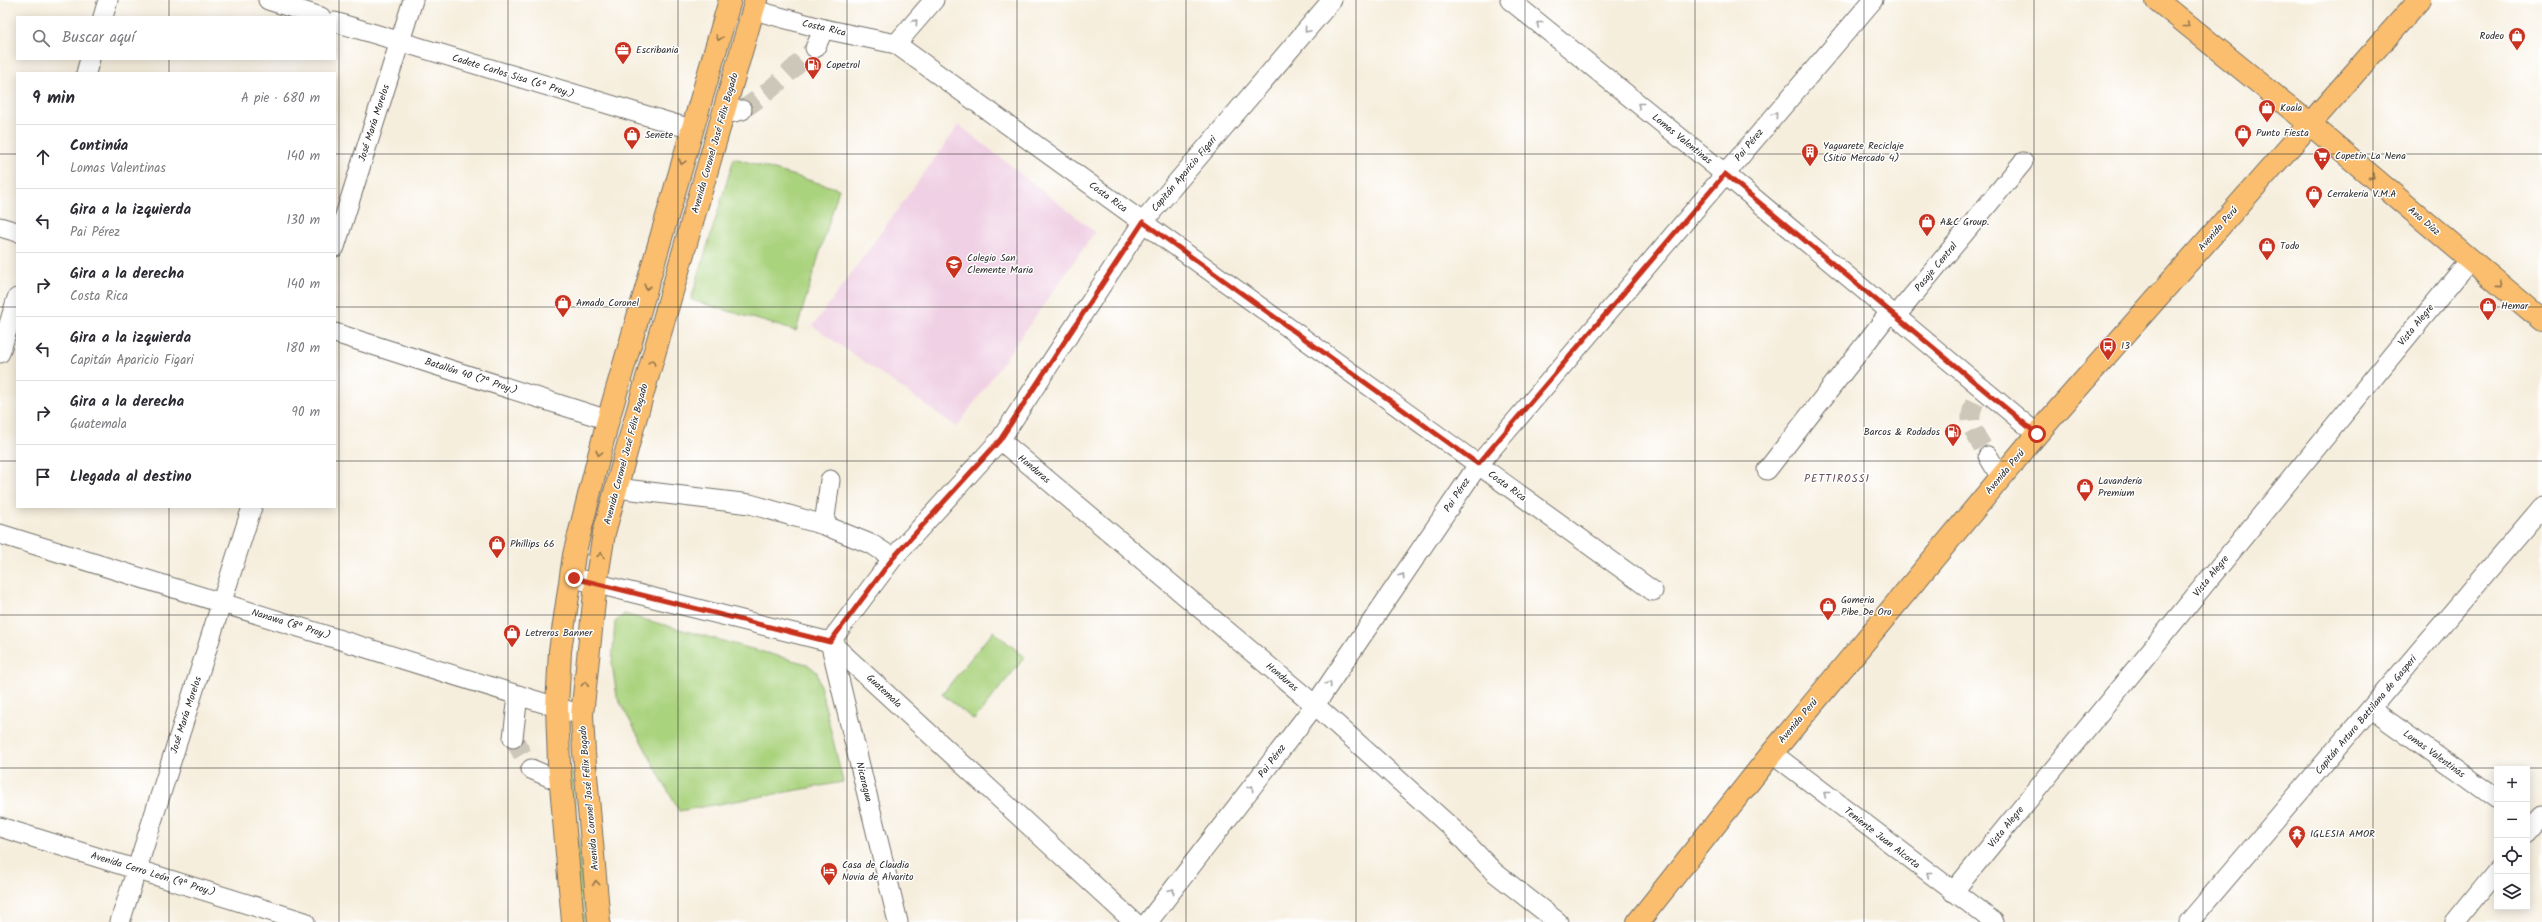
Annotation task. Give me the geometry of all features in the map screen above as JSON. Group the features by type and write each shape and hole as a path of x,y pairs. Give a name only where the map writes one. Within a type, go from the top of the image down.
{"main road":[{"path":"573,922 560,782 557,708 560,651 570,577 579,533 608,420 730,0"},
{"name":"Ana Díaz","path":"2157,0 2310,124 2542,320"},
{"name":"Avenida Perú","path":"1638,922 1772,753 2037,434 2419,0"},
{"name":"Avenida Coronel José Félix Bogado","path":"599,922 582,715 596,583 604,533 616,488 732,112 755,5"}],"street":[{"path":"103,16 108,0"},
{"path":"268,0 318,16"},
{"name":"José María Morelos","path":"336,243 413,0"},
{"path":"896,44 934,0"},
{"name":"Capitán Aparicio Figari","path":"830,642 893,558 1000,440 1143,222 1332,0"},
{"name":"Lomas Valentinas","path":"1510,0 1725,174 1893,314 1978,395 2037,434"},
{"name":"Pai Pérez","path":"1148,922 1315,705 1478,464 1873,0"},
{"name":"Costa Rica","path":"755,5 824,29 896,44 1653,591"},
{"name":"Cadete Carlos Sisa (6ª Proy.)","path":"336,22 692,129"},
{"path":"815,48 824,29"},
{"path":"86,72 90,60"},
{"name":"Pasaje Central","path":"1767,470 1893,314 2023,162"},
{"path":"0,227 16,232"},
{"name":"Vista Alegre","path":"1953,892 2470,260"},
{"path":"0,353 16,301"},
{"name":"Batallón 40 (7ª Proy.)","path":"336,333 608,420"},
{"name":"Honduras","path":"1000,440 1315,705 1453,829 1494,872 1558,922"},
{"path":"1988,456 2001,478"},
{"path":"824,525 830,480"},
{"path":"616,488 750,504 824,525 873,545 893,558"},
{"name":"Capitán Arturo Battilana de Gasperi","path":"2193,920 2542,507"},
{"name":"José María Morelos","path":"120,922 252,508"},
{"name":"Nanawa (8ª Proy.)","path":"0,534 582,715"},
{"name":"Guatemala","path":"570,577 830,642 1134,922"},
{"name":"Nicaragua","path":"830,642 898,922"},
{"path":"513,738 518,695"},
{"name":"Lomas Valentinas","path":"2371,709 2494,797"},
{"name":"Teniente Juan Alcorta","path":"1772,753 1994,922"},
{"path":"531,769 560,782"},
{"name":"Avenida Cerro León (9ª Proy.)","path":"0,827 305,922"},
{"path":"2455,922 2494,874"}],"shaded area":[{"name":"Colegio San Clemente Maria","path":"959,125 1095,232 957,427 813,326"}],"green space":[{"path":"734,158 839,189 796,331 691,300"},
{"path":"624,614 807,664 817,672 843,782 679,811 617,697 612,664 615,622"},
{"path":"993,631 1025,657 974,720 942,694"},
{"path":"569,770 573,772 585,922 579,922"}],"tunnel":[{"path":"742,110 771,89 815,48"},
{"path":"1975,402 1972,410 1971,424 1976,436 1988,456"},
{"path":"513,738 531,769"}],"place":[{"name":"Rodeo","path":"2517,51"},
{"name":"Escribania","path":"623,65"},
{"name":"Copetrol","path":"813,80"},
{"name":"Koala","path":"2267,123"},
{"name":"Punto Fiesta","path":"2243,148"},
{"name":"Senete","path":"632,150"},
{"name":"Yaguarete Reciclaje (Sitio Mercado 4)","path":"1810,167"},
{"name":"Copetin La Nena","path":"2322,171"},
{"name":"Cerrakeria V.M.A","path":"2314,209"},
{"name":"A&C Group.","path":"1927,237"},
{"name":"Todo","path":"2267,261"},
{"name":"Colegio San Clemente Maria","path":"954,279"},
{"name":"Amado Coronel","path":"563,318"},
{"name":"Hemar","path":"2488,321"},
{"name":"13","path":"2108,361"},
{"name":"Barcos & Rodados","path":"1953,447"},
{"name":"Lavandería Premium","path":"2085,502"},
{"name":"Phillips 66","path":"497,559"},
{"name":"Gomeria Pibe De Oro","path":"1828,621"},
{"name":"Letreros Banner","path":"512,648"},
{"name":"IGLESIA AMOR","path":"2297,849"},
{"name":"Casa de Claudia Novia de Alvarito","path":"829,886"}],"district":[{"name":"PETTIROSSI","path":"1837,479"}],"route":[{"path":"574,578 830,642 893,558 1000,440 1143,222 1478,464 1725,174 2037,434"}]}
